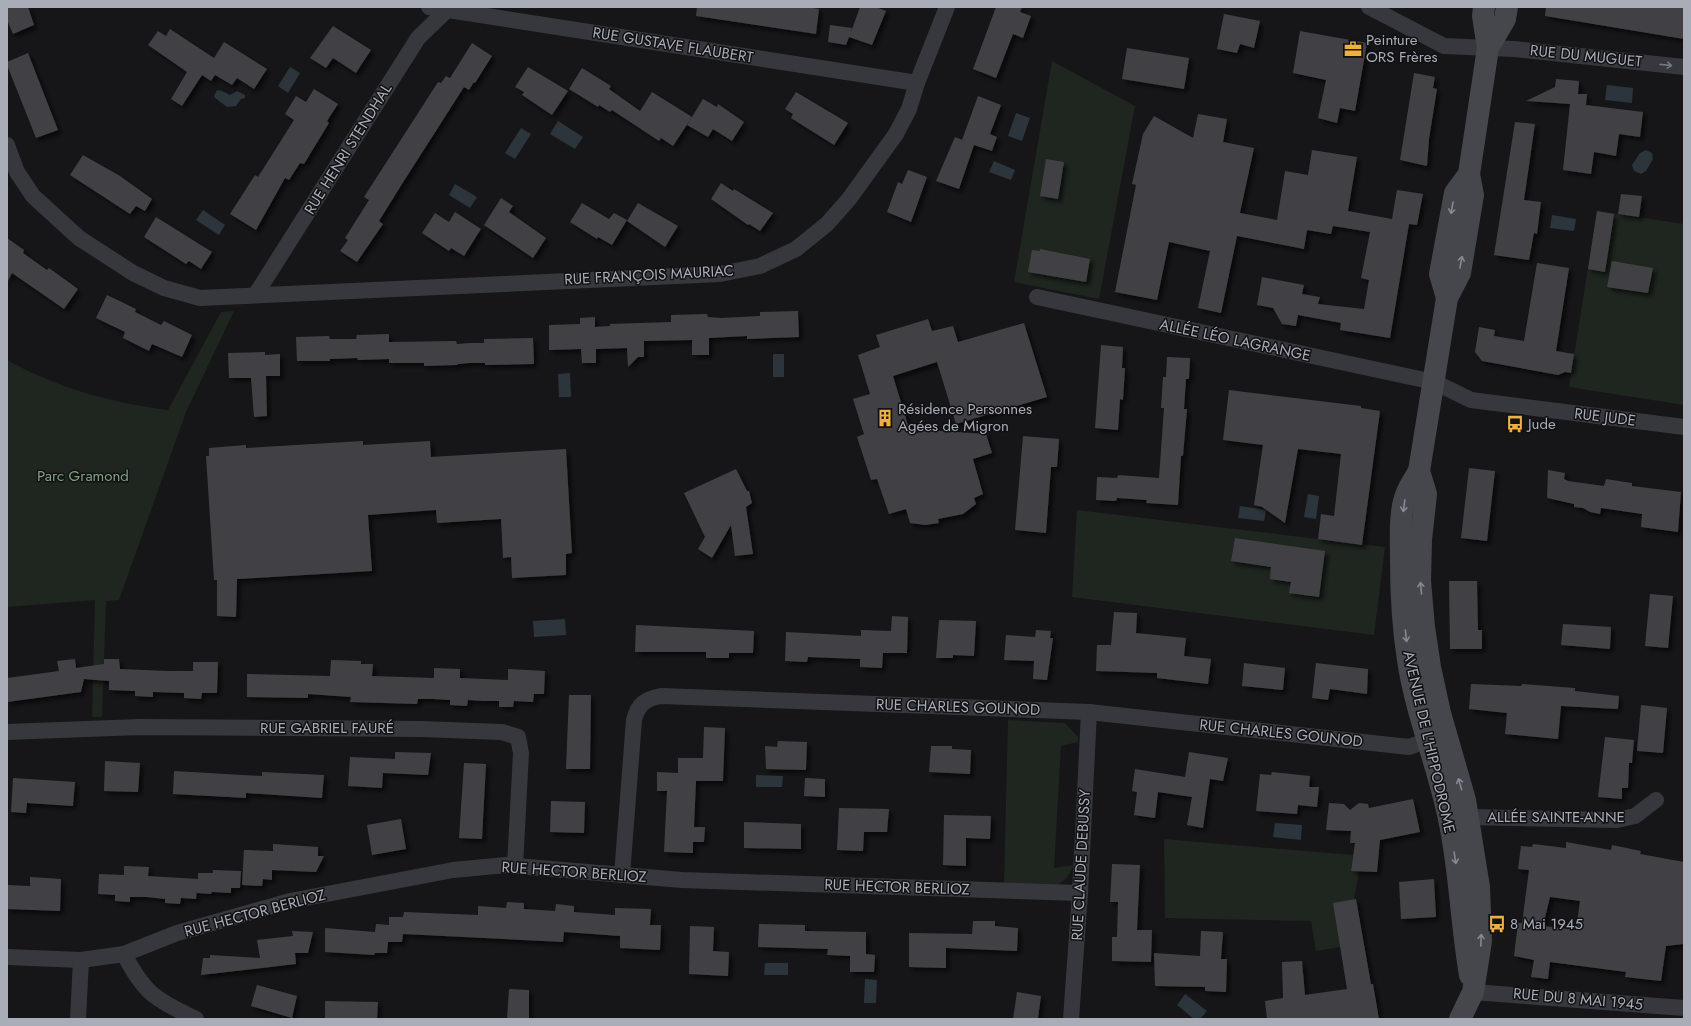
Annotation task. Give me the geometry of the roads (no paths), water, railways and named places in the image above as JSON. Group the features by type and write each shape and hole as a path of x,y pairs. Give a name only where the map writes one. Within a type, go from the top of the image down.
{"street":[{"name":"RUE GUSTAVE FLAUBERT","path":"429,7 447,8 917,83"},
{"name":"RUE FRANÇOIS MAURIAC","path":"7,145 17,172 33,196 79,238 133,273 164,288 200,298 256,294 720,274 760,266 796,249 827,224 849,199 896,134 909,109 917,83 947,7"},
{"name":"RUE DU MUGUET","path":"1369,7 1444,46 1514,49 1684,67"},
{"path":"1484,7 1483,16 1488,48"},
{"path":"1488,48 1505,19 1507,7"},
{"name":"RUE HENRI STENDHAL","path":"256,294 418,38 447,8"},
{"name":"AVENUE DE L'HIPPODROME","path":"1476,1019 1459,818 1440,779 1437,737 1408,661 1401,589 1402,524 1406,496 1419,471 1447,298 1440,274 1455,193 1469,174 1488,48"},
{"name":"ALLÉE LÉO LAGRANGE","path":"1037,297 1434,382"},
{"name":"RUE JUDE","path":"1434,382 1471,400 1684,427"},
{"name":"RUE CHARLES GOUNOD","path":"622,875 636,709 642,702 650,698 661,696 1089,712 1409,747 1437,737"},
{"name":"RUE CLAUDE DEBUSSY","path":"1071,1019 1080,893 1089,712"},
{"name":"RUE GABRIEL FAURÉ","path":"7,732 147,727 421,728 502,732 518,737 521,753 515,866"},
{"name":"ALLÉE SAINTE-ANNE","path":"1459,818 1617,820 1635,816 1656,800"},
{"name":"RUE HECTOR BERLIOZ","path":"7,957 81,960 124,954 177,933 290,901 453,870 515,866 682,880 1080,893"},
{"path":"124,954 144,988 161,1002 196,1019"},
{"path":"78,1019 81,960"},
{"path":"1460,1019 1473,992"},
{"name":"RUE DU 8 MAI 1945","path":"1473,992 1684,1008"}],"place":[{"name":"Peinture ORS Frères","path":"1353,49"},
{"name":"Résidence Personnes Agées de Migron","path":"885,418"},
{"name":"Jude","path":"1515,424"},
{"name":"8 Mai 1945","path":"1497,924"}],"park label":[{"name":"Parc Gramond","path":"83,476"}]}
